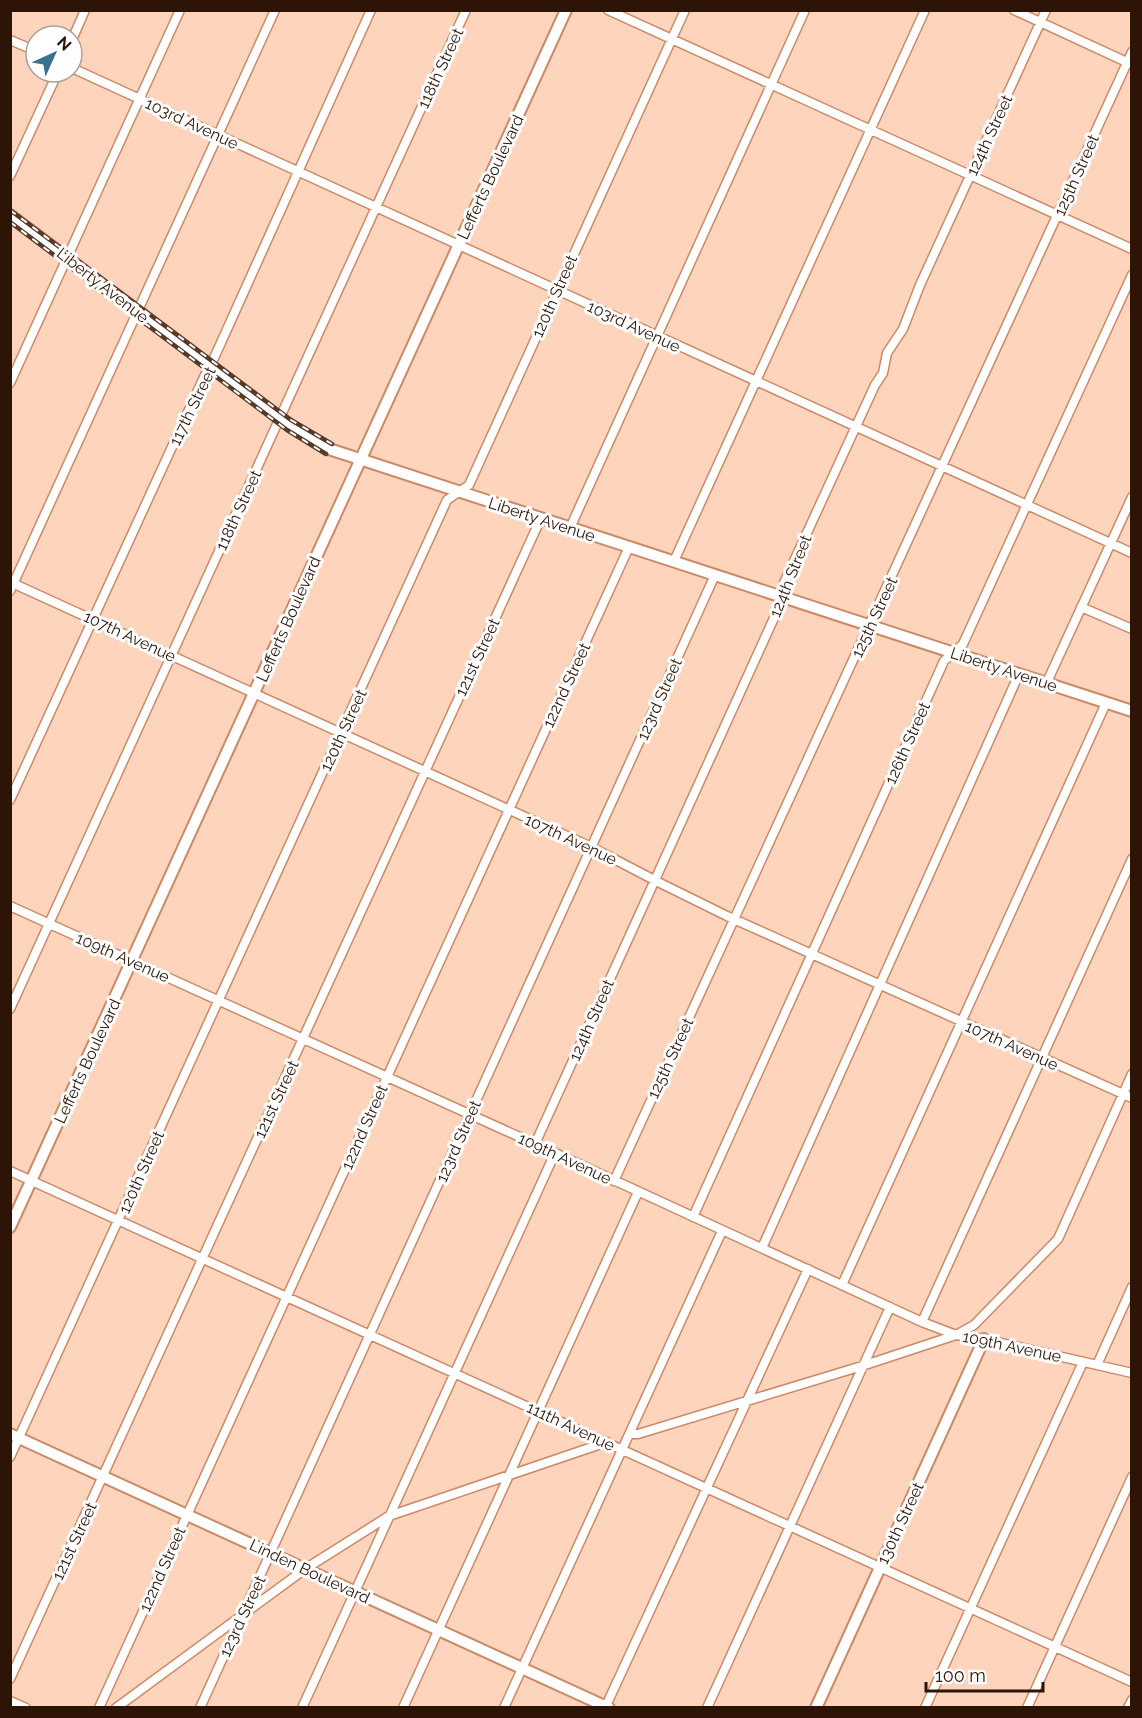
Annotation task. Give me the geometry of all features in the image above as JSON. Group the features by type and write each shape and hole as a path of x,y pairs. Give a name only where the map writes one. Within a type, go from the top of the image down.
{"street":[{"path":"79,24 86,10"},
{"path":"10,383 180,10"},
{"path":"12,586 276,10"},
{"name":"117th Street","path":"10,800 371,10"},
{"name":"118th Street","path":"10,1009 466,10"},
{"name":"Lefferts Boulevard","path":"10,1227 566,10"},
{"path":"609,10 1131,249"},
{"name":"120th Street","path":"10,1457 15,1436 119,1220 447,500 469,484 685,10"},
{"path":"570,528 805,10"},
{"path":"674,561 925,10"},
{"path":"1014,10 1129,63"},
{"name":"124th Street","path":"535,1144 779,607 783,585 855,427 883,373 887,353 903,328 920,285 1046,10"},
{"path":"10,40 24,46"},
{"name":"125th Street","path":"614,1181 1057,215 1129,63 1131,52"},
{"name":"103rd Avenue","path":"84,73 1131,553"},
{"path":"10,176 52,84"},
{"name":"Liberty Avenue","path":"10,215 210,366 314,441 360,460 1131,711"},
{"name":"126th Street","path":"693,1217 944,661 963,644 1131,275"},
{"path":"1047,682 1131,497"},
{"name":"121st Street","path":"10,1679 541,518"},
{"name":"122nd Street","path":"99,1707 629,547"},
{"name":"123rd Street","path":"200,1707 715,575"},
{"name":"107th Avenue","path":"12,586 93,619 591,847 734,919 1127,1096"},
{"path":"1081,607 1131,629"},
{"path":"762,1248 1019,674"},
{"path":"842,1285 1106,703"},
{"path":"922,1322 1131,859"},
{"name":"109th Avenue","path":"10,906 922,1322 956,1335 984,1338 1131,1373"},
{"path":"630,1434 638,1434 862,1366 956,1335 974,1325 1058,1239 1127,1096 1131,1074"},
{"path":"302,1707 555,1153"},
{"name":"111th Avenue","path":"10,1171 1131,1682"},
{"path":"403,1707 638,1192"},
{"path":"504,1707 722,1230"},
{"path":"607,1707 807,1269"},
{"path":"1097,1365 1131,1287"},
{"path":"707,1707 890,1307"},
{"name":"130th Street","path":"816,1707 984,1338"},
{"path":"925,1707 1083,1362"},
{"name":"Linden Boulevard","path":"15,1436 607,1707"},
{"path":"116,1707 305,1569 389,1516 607,1442"},
{"path":"1027,1707 1131,1477"},
{"path":"1128,1707 1131,1700"},
{"path":"10,1701 26,1707"}],"railway":[{"path":"10,210 291,420 332,444"},
{"path":"10,222 287,430 326,454"}]}
